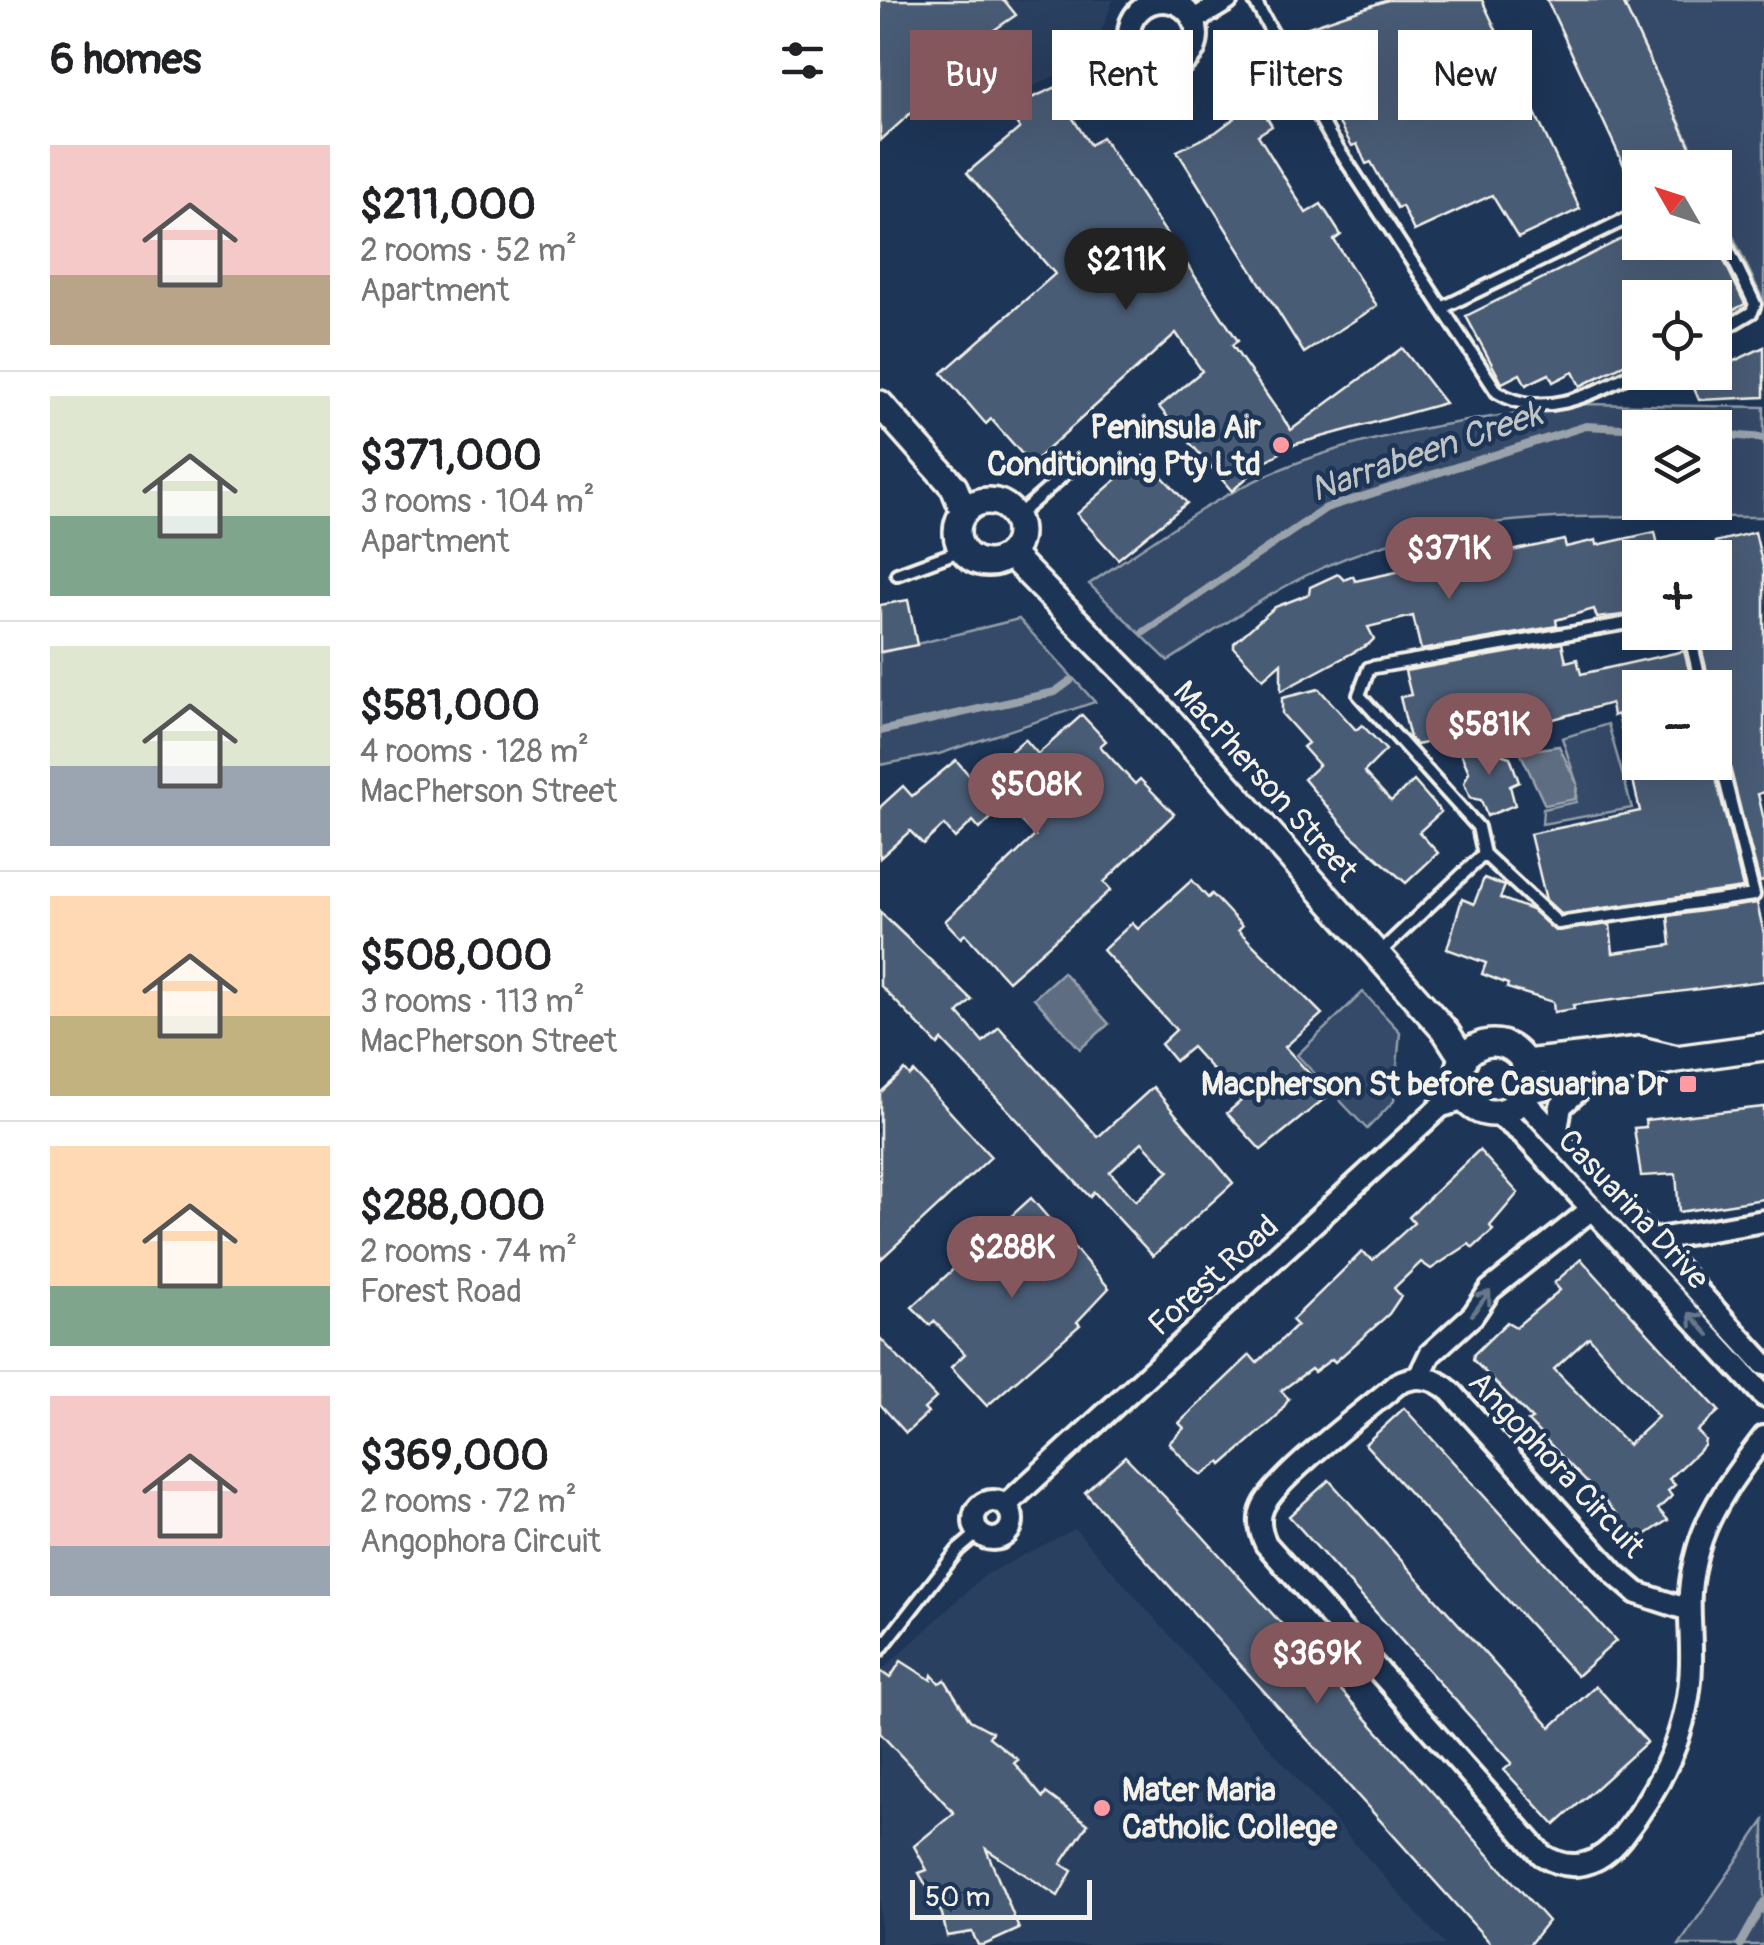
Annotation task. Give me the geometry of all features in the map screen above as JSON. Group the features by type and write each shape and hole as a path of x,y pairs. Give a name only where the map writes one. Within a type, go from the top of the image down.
{"street":[{"path":"1194,20 1227,0"},
{"path":"880,404 954,488 964,512"},
{"path":"991,500 1016,517 1019,536 1010,554 990,563 970,558 962,550 956,530 964,512 972,505 991,500"},
{"name":"MacPherson Street","path":"1010,554 1141,688 1446,1032 1464,1060"},
{"path":"1676,1059 1640,1050 1524,1063 1500,1044 1480,1046 1464,1060 1459,1080 1466,1100 1495,1112 1524,1094 1676,1059 1764,1047"},
{"path":"1524,1063 1524,1094"},
{"path":"1556,1135 1561,1106 1593,1078"},
{"name":"Casuarina Drive","path":"1524,1094 1556,1135 1764,1364"},
{"name":"Forest Road","path":"978,1533 976,1510 990,1501 1006,1505 1441,1106 1466,1100"},
{"name":"Casuarina Drive","path":"1495,1112 1523,1134 1764,1396"},
{"path":"1419,1377 1430,1354 1474,1314 1490,1290 1593,1208"},
{"path":"1652,1240 1764,1221"},
{"name":"Angophora Circuit","path":"1686,1609 1651,1600 1626,1584 1452,1392 1434,1379 1419,1377 1397,1384 1276,1490 1261,1512 1261,1535 1542,1855 1569,1867 1592,1864 1613,1847 1648,1803 1670,1764 1684,1714 1692,1663 1686,1609 1699,1544 1728,1484 1764,1437"}],"lane":[{"path":"1254,0 1330,136 1497,392 1506,398 1553,406 1622,377"},
{"path":"1442,308 1622,221"},
{"path":"1732,256 1756,304 1752,312 1732,324"},
{"path":"1016,517 1074,466"},
{"path":"896,574 962,550"},
{"path":"1622,624 1369,668 1359,695 1478,827 1484,854 1558,923 1754,895 1725,780"},
{"path":"1377,954 1484,854"},
{"path":"880,1650 958,1550 978,1533"}],"shaded area":[{"path":"925,0 1113,0 1102,30 1052,30 1052,77 1032,87 1032,30 947,30"},
{"path":"1633,0 1764,0 1764,302 1732,234 1732,150 1693,150 1625,7"},
{"path":"1581,404 1764,407 1764,517 1732,517 1732,410 1622,410 1622,517 1472,526 1415,536 1359,553 1305,576 1168,661 1089,584 1218,500 1273,472 1336,450 1476,419"},
{"path":"1019,619 1095,702 939,754 880,765 880,653"},
{"path":"1608,724 1632,808 1542,824 1543,809 1576,802 1577,784 1562,738"},
{"path":"1559,746 1577,784 1575,799 1545,805 1520,752"},
{"path":"1063,972 1109,1024 1080,1049 1034,998"},
{"path":"1363,992 1400,1032 1394,1101 1367,1129 1297,1055"},
{"name":"Mater Maria Catholic College","path":"1075,1529 1445,1945 880,1945 880,1672 985,1575"},
{"path":"1764,1821 1764,1945 1679,1945"}],"building":[{"path":"880,0 1004,0 1016,15 994,30 910,30 910,114 880,141"},
{"path":"1388,0 1482,0 1496,30 1398,30 1398,120 1532,120 1532,107 1580,209 1518,238 1492,195 1414,231 1402,206 1397,208 1371,162 1366,164 1357,144 1352,146 1337,120 1378,120 1378,30 1300,30"},
{"path":"1547,0 1622,0 1692,150 1622,150 1622,161"},
{"path":"1052,89 1052,120 1074,120 1090,145 1102,137 1238,341 1232,345 1291,430 1402,348 1445,403 1296,444 1266,461 1232,491 1159,407 1202,371 1176,333 1031,464 991,419 986,424 942,373 1055,274 967,173 1020,128 1014,120 1032,120 1032,98"},
{"path":"1232,120 1268,120 1272,126 1258,135 1306,213 1321,204 1341,235 1334,240 1377,306 1304,353 1177,151"},
{"path":"1622,239 1622,260 1724,260 1745,304 1732,310 1732,280 1622,280 1622,366 1580,386 1573,372 1553,382 1549,374 1526,385 1520,374 1502,383 1466,316"},
{"path":"1764,347 1764,397 1699,400 1695,390 1732,390 1732,362"},
{"path":"1143,456 1187,503 1118,559 1077,514"},
{"path":"1655,532 1657,540 1622,540 1622,615 1597,618 1594,609 1556,620 1557,626 1421,650 1413,616 1368,627 1374,639 1369,644 1281,691 1281,663 1263,679 1234,648 1234,643 1275,607 1309,594 1310,587 1338,574 1344,580 1353,576 1355,581 1447,561 1444,546 1474,539 1478,558 1564,540 1566,547 1596,540 1597,545"},
{"path":"1755,532 1764,571 1764,792 1758,794 1764,820 1764,881 1760,882 1732,780 1732,670 1707,670 1702,650 1732,650 1732,540 1723,540"},
{"path":"908,600 917,645 880,652 880,605"},
{"path":"1562,643 1566,662 1577,659 1581,674 1684,651 1689,670 1622,670 1622,732 1611,703 1543,722 1542,716 1416,745 1410,738 1400,697 1411,695 1405,671"},
{"path":"1319,689 1356,730 1362,725 1386,750 1364,772 1391,801 1414,781 1441,812 1419,832 1438,853 1406,883 1351,835 1304,779 1319,765 1303,747 1308,743 1282,714 1282,698"},
{"path":"1082,715 1106,741 1100,746 1135,784 1140,779 1174,814 1104,882 1111,890 1008,981 965,934 961,938 945,921 1035,836 1005,804 980,829 973,821 955,838 944,825 923,844 910,831 880,858 880,807 903,786 912,796 956,760 975,782 1025,739 1038,754"},
{"path":"1455,740 1510,757 1519,782 1510,786 1515,805 1487,816 1481,800 1470,798 1464,783 1469,772"},
{"path":"1633,780 1716,780 1743,888 1561,914 1546,900 1530,834 1640,811"},
{"path":"1484,878 1505,886 1500,898 1532,910 1555,931 1610,924 1613,953 1671,945 1668,916 1757,903 1764,934 1764,981 1573,1005 1574,1009 1554,1012 1553,1002 1507,988 1508,984 1482,974 1486,963 1447,949 1462,899 1474,904"},
{"path":"1192,880 1208,898 1212,894 1242,926 1238,930 1322,1014 1285,1047 1329,1095 1261,1150 1227,1113 1241,1101 1192,1047 1175,1061 1161,1044 1176,1030 1103,950 1132,923 1138,929"},
{"path":"880,912 972,1000 958,1013 983,1042 999,1027 1098,1137 1153,1087 1233,1183 1153,1256 1094,1192 1090,1197 942,1040 938,1045 880,985","holes":["1142,1142 1169,1171 1136,1201 1110,1172"]},
{"path":"905,1070 910,1076 914,1072 991,1157 880,1260 880,1093"},
{"path":"1764,1107 1764,1199 1679,1212 1676,1174 1641,1176 1634,1128 1646,1127 1645,1120"},
{"path":"1479,1150 1518,1193 1490,1226 1493,1230 1473,1248 1469,1244 1431,1269 1421,1262 1394,1288 1401,1296 1389,1314 1335,1362 1332,1359 1314,1372 1311,1369 1281,1391 1289,1399 1277,1417 1222,1465 1220,1462 1202,1475 1193,1469 1169,1443 1184,1428 1179,1423 1250,1355 1257,1363 1297,1325 1292,1320 1362,1252 1373,1260 1414,1223 1409,1217"},
{"path":"1031,1198 1109,1288 1077,1322 1080,1325 987,1406 951,1367 965,1354 934,1321 930,1325 912,1307"},
{"path":"1581,1259 1719,1411 1697,1431 1705,1440 1704,1446 1669,1479 1675,1485 1668,1491 1672,1496 1658,1509 1668,1520 1636,1541 1613,1517 1617,1514 1528,1421 1532,1419 1473,1360 1474,1354 1507,1322 1516,1327 1560,1290 1554,1283","holes":["1589,1337 1658,1417 1628,1445 1554,1369"]},
{"path":"880,1338 936,1398 924,1409 928,1413 906,1433 880,1404"},
{"path":"1404,1408 1616,1641 1577,1676 1365,1444"},
{"path":"1125,1456 1198,1531 1548,1921 1529,1945 1492,1945 1085,1492"},
{"path":"1329,1480 1551,1727 1596,1686 1647,1742 1555,1825 1504,1770 1512,1763 1289,1516"},
{"path":"901,1661 931,1680 932,1675 939,1683 945,1680 970,1720 992,1732 989,1737 1018,1760 1014,1763 1043,1798 1046,1793 1088,1824 1061,1864 1072,1871 1058,1896 986,1849 1019,1929 984,1945 978,1945 972,1932 947,1936 942,1914 919,1873 927,1870 914,1846 954,1813 880,1733 880,1671 890,1678"}],"waterway":[{"name":"Narrabeen Creek","path":"1144,632 1326,508 1586,426 1622,428"},
{"name":"Narrabeen Creek","path":"1732,435 1764,438"},
{"name":"Narrabeen Creek","path":"880,731 1055,692 1070,681"},
{"path":"1740,1945 1764,1902"}],"place":[{"name":"Peninsula Air Conditioning Pty Ltd","path":"1281,445"},
{"name":"Macpherson St before Casuarina Dr","path":"1688,1084"},
{"name":"Mater Maria Catholic College","path":"1102,1808"}]}
